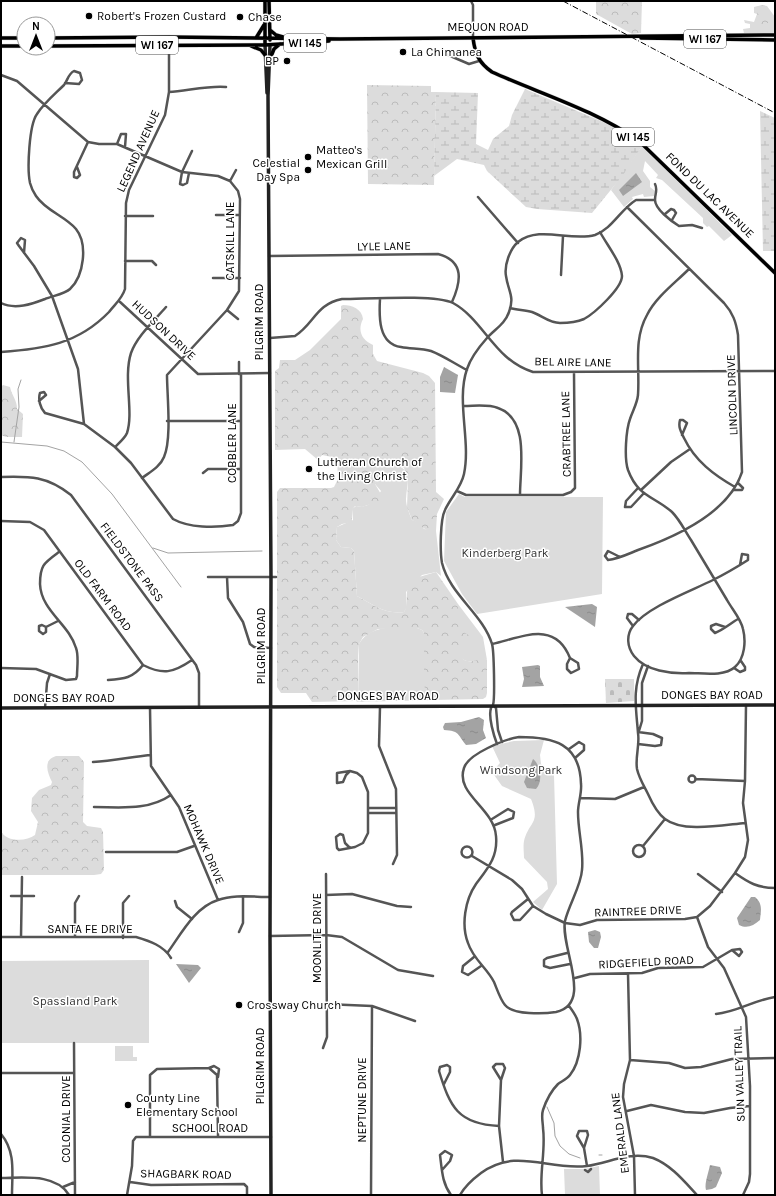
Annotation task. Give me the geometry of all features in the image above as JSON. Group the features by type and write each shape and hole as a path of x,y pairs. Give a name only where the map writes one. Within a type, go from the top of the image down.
{"main road":[{"name":"PILGRIM ROAD","path":"265,1 270,30 270,45"},
{"name":"PILGRIM ROAD","path":"265,45 265,24 269,1"},
{"path":"256,38 265,24"},
{"name":"WI 145","path":"270,30 276,35 288,38"},
{"name":"MEQUON ROAD","path":"56,38 169,37 340,39 775,35"},
{"name":"MEQUON ROAD","path":"636,36 775,40"},
{"path":"1,38 16,38"},
{"path":"473,38 474,49 479,61"},
{"name":"MEQUON ROAD","path":"56,46 169,44 270,45 340,39"},
{"path":"270,59 274,49 280,44"},
{"path":"248,45 261,50 265,55"},
{"path":"1,46 16,46"},
{"name":"FOND DU LAC AVENUE","path":"479,61 492,72 603,119 622,129 639,141 775,273"}],"street":[{"path":"471,1 473,5 473,38"},
{"name":"LEGEND AVENUE","path":"1,352 33,350 67,341 91,329 119,301 124,289 126,203 129,190 147,156 165,115 169,92 169,37"},
{"name":"PILGRIM ROAD","path":"265,45 268,96"},
{"name":"PILGRIM ROAD","path":"270,45 268,96 271,577 271,1195"},
{"path":"441,52 468,64 479,61"},
{"path":"1,303 16,306 33,303 70,290 78,279 82,265 82,242 76,230 36,197 30,182 30,135 32,123 37,114 66,83 71,72 74,71 80,73 82,80 79,84 76,85 66,83"},
{"path":"1,76 17,81 88,142 99,144 117,144 182,172 218,176 230,180 236,170"},
{"path":"169,92 188,91 219,86 226,87"},
{"path":"117,144 121,134 126,134 125,147"},
{"path":"77,167 88,142"},
{"path":"189,173 187,182 183,185 180,184 182,172 190,152 192,151"},
{"name":"CATSKILL LANE","path":"142,478 157,468 164,457 167,445 167,375 227,310 239,291 240,199 238,191 230,180"},
{"path":"655,184 657,188 655,200 658,207 665,214 679,226 694,225 702,228"},
{"path":"478,197 518,243"},
{"path":"497,744 492,728 491,708 493,705 492,644 486,631 447,577 442,562 442,519 445,509 457,491 464,469 463,388 467,370 471,359 487,338 501,326 510,308 511,292 506,276 506,264 518,243 529,236 540,234 585,236 600,232 638,199 655,200"},
{"name":"LINCOLN DRIVE","path":"620,557 611,551 608,551 605,556 608,560 620,557 685,531 719,506 738,483 742,472 738,335 732,312 627,207"},
{"path":"665,214 671,209 674,210 676,213 672,220"},
{"path":"216,215 239,215"},
{"path":"125,216 153,216"},
{"path":"510,308 532,312 558,323 571,323 584,319 594,312 622,282 622,274 600,232"},
{"path":"560,275 563,236"},
{"path":"24,253 25,240 21,238 17,242 24,253 52,296 78,369 84,424"},
{"name":"LYLE LANE","path":"269,256 438,254 449,259 458,271 458,287 452,302"},
{"path":"125,261 152,261 156,265"},
{"path":"689,269 656,302 647,314 638,340 636,404 627,427 627,467 632,480 638,488 672,512 685,531 714,580 738,619 743,628 744,647 740,661 734,668 724,672 683,673 661,670 643,664 629,649 628,636 632,626 639,620 660,606 714,580 740,565 748,560 748,555 742,554 740,565"},
{"path":"213,278 240,278"},
{"name":"BEL AIRE LANE","path":"270,338 295,336 320,309 332,301 342,299 439,299 452,302 468,314 487,338 514,364 524,369 540,373 775,371"},
{"path":"380,299 379,321 383,334 390,342 399,347 432,352 467,370"},
{"name":"HUDSON DRIVE","path":"119,301 198,374 270,373"},
{"path":"115,446 127,435 129,426 127,375 131,353 138,340 166,307"},
{"path":"227,310 238,319"},
{"name":"COBBLER LANE","path":"142,478 169,515 181,524 228,526 238,521 241,513 241,421 239,362"},
{"name":"CRABTREE LANE","path":"520,495 562,495 571,492 576,488 574,373"},
{"path":"39,402 45,413 84,424 115,446 142,478"},
{"path":"457,491 466,495 520,495 520,437 517,424 509,413 498,408 488,406 464,406"},
{"path":"682,435 687,423 680,420 679,423 682,435 690,449 710,470 735,487"},
{"path":"167,421 241,421"},
{"path":"641,490 656,475 690,449"},
{"path":"203,473 208,469 241,469"},
{"name":"FIELDSTONE PASS","path":"1,477 39,478 50,482 71,495 192,660 199,673 199,707"},
{"path":"733,490 742,490 743,488 738,483"},
{"path":"638,488 626,500 625,507 631,507 644,493"},
{"name":"OLD FARM ROAD","path":"1,520 23,520 37,524 44,530 143,665"},
{"path":"1,668 36,669 66,680 76,679 76,648 43,599 40,573 46,561 59,552"},
{"path":"208,577 276,577"},
{"path":"226,577 228,598 243,622 250,644 254,647 271,648"},
{"path":"632,626 627,618 628,614 632,614 639,620"},
{"path":"724,627 716,624 711,628 715,632 724,627 738,619"},
{"path":"46,627 58,621"},
{"path":"492,644 548,634 563,643 570,658 578,663 579,669 571,673 567,669 567,664 570,658"},
{"path":"108,680 123,679 132,676 143,665 155,671 164,672 173,671 192,660"},
{"path":"734,668 740,672 745,670 745,667 740,661"},
{"path":"643,664 636,679 635,706 638,732 637,771 657,811 665,820 684,827 745,823"},
{"path":"638,732 642,721 642,683 648,666"},
{"path":"45,708 47,683 50,674"},
{"path":"493,705 496,708 498,730 502,742"},
{"name":"RAINTREE DRIVE","path":"472,856 512,880 522,889 533,906 546,914 565,922 580,924 597,920 685,919 697,917 710,906 722,892 745,857 748,840 743,803 745,781 746,705"},
{"name":"DONGES BAY ROAD","path":"1,708 775,705"},
{"path":"380,707 379,746 396,789 397,855 393,864"},
{"name":"MOHAWK DRIVE","path":"150,708 151,766 179,807 194,846 206,869 218,900"},
{"path":"638,732 662,738 661,745 655,746 638,744"},
{"path":"519,737 541,737 557,741 569,750 576,758 580,772 582,785 578,829 583,855 582,872 578,887 571,901 565,922 564,933 567,953 575,978 576,993 569,1006 558,1012 523,1013 511,1011 504,1005 491,977 474,957 467,942 464,927 466,912 475,886 490,867 496,854 495,825 492,819 467,791 463,780 463,770 466,761 497,744 519,737"},
{"path":"569,750 576,743 582,743 584,750 576,758"},
{"path":"93,762 113,761 133,756 150,755"},
{"path":"350,771 346,775 343,782 337,783 337,773 350,771 362,777 368,792 368,833 363,843 350,848 339,850 337,848 336,837 338,835 342,835 345,843 350,848"},
{"path":"696,779 745,781"},
{"path":"580,798 615,799 644,787"},
{"path":"94,807 146,807 163,801 171,795"},
{"path":"368,808 396,808"},
{"path":"492,819 508,809 514,812 513,818 495,825"},
{"path":"368,813 396,813"},
{"path":"643,846 665,820"},
{"path":"639,844 643,846 645,849 644,855 638,857 635,855 634,847 639,844"},
{"path":"106,852 177,852 194,846"},
{"path":"467,847 470,848 473,852 472,856 468,858 463,856 463,849 467,847"},
{"path":"735,873 752,885 760,888 775,888"},
{"name":"MOONLITE DRIVE","path":"323,1048 327,1036 326,874"},
{"path":"698,874 722,892"},
{"path":"21,937 22,877"},
{"path":"326,895 352,894 397,906 411,907"},
{"path":"11,896 34,896"},
{"path":"75,937 75,903 79,896"},
{"path":"123,938 123,903 128,896"},
{"path":"171,958 168,952 192,919 204,907 218,900 244,897 270,897"},
{"path":"239,932 244,922 244,897"},
{"path":"528,899 512,912 512,917 514,920 520,920 533,906"},
{"path":"175,901 177,907 192,919"},
{"name":"SUN VALLEY TRAIL","path":"697,917 708,947 726,971 743,1008 747,1024 747,1059 750,1106 750,1174 749,1182 743,1195"},
{"path":"270,936 342,937 398,970 433,976"},
{"name":"SANTA FE DRIVE","path":"1,937 136,937 147,940 168,952"},
{"name":"RIDGEFIELD ROAD","path":"575,978 590,974 642,973 658,968 703,967 732,950"},
{"path":"567,953 547,958 544,960 544,966 550,968 570,964"},
{"path":"474,957 463,966 462,972 468,975 481,966"},
{"name":"EMERALD LANE","path":"628,974 630,1060 624,1084 623,1097 627,1111 634,1156 635,1195"},
{"path":"716,1014 730,1013 775,997"},
{"path":"326,1004 372,1006 414,1021"},
{"name":"NEPTUNE DRIVE","path":"371,1195 372,1006"},
{"path":"542,1195 541,1174 544,1163 545,1142 542,1113 548,1098 557,1085 569,1076 576,1066 579,1055 579,1033 577,1019 569,1006"},
{"name":"COLONIAL DRIVE","path":"74,1043 75,1195"},
{"path":"630,1060 669,1063 685,1068 701,1067 732,1059 775,1058"},
{"path":"501,1080 493,1067 496,1064 503,1064 505,1068 501,1080 499,1126 503,1162"},
{"path":"444,1084 450,1072 450,1067 447,1065 440,1067 439,1071 447,1097 459,1114 480,1124 499,1126"},
{"path":"128,1195 134,1139 150,1136 149,1079 150,1075 157,1069 209,1068 215,1071 217,1078 218,1136"},
{"path":"1,1073 75,1073"},
{"path":"627,1111 651,1105 685,1112 704,1113 750,1106"},
{"path":"584,1148 588,1135 587,1131 578,1131 577,1136 584,1148 587,1166"},
{"path":"1,1134 8,1142 12,1154 12,1195"},
{"name":"SCHOOL ROAD","path":"150,1136 271,1137"},
{"path":"442,1170 452,1155 445,1151 440,1155 442,1170 446,1188 451,1195"},
{"path":"460,1195 473,1179 492,1166 503,1162 522,1160 574,1167 587,1166 634,1156 653,1158 674,1170 697,1195"},
{"path":"585,1170 588,1172 591,1169"},
{"path":"1,1178 41,1178 52,1181 63,1188 69,1195"},
{"path":"63,1188 75,1181"},
{"name":"SHAGBARK ROAD","path":"130,1182 151,1185 241,1184 246,1185 247,1195"}],"green space":[{"path":"596,1 642,1 641,33 632,34 596,14"},
{"path":"762,5 767,6 775,17 775,33 744,33 743,29 750,28 750,24 745,23 744,20 754,22 757,14 754,13 754,7"},
{"path":"764,5 769,10 768,17 772,19 772,22 759,25 756,23 758,20 756,18 759,17 757,15 758,12 756,7"},
{"path":"367,85 431,86 431,92 436,92 434,185 368,184"},
{"path":"525,89 615,127 642,146 623,175 592,213 526,207 487,171 484,165 457,159 434,176 436,92 478,93 476,144 488,150 493,139 509,126 512,115"},
{"path":"760,111 775,118 775,251 763,251"},
{"path":"642,146 732,235 724,241 709,226 707,227 703,223 703,218 662,180 656,178 658,175 645,161 643,171 650,181 650,187 655,191 654,196 644,197 643,194 632,197 633,199 624,207 611,190"},
{"path":"341,306 353,307 361,313 363,319 360,327 363,338 373,345 373,354 377,361 423,373 429,376 435,383 436,492 444,499 437,514 436,531 432,532 426,530 412,520 407,507 408,480 404,468 390,464 380,466 376,468 375,484 382,496 380,501 362,507 355,506 352,510 352,522 342,524 337,527 336,540 341,547 351,548 354,551 357,596 391,612 404,612 407,604 407,593 412,579 436,572 458,604 458,626 470,636 469,642 464,645 460,656 462,659 468,661 474,661 483,657 487,660 487,693 486,697 483,699 434,700 428,695 424,685 424,633 422,630 417,628 378,629 363,637 359,644 358,656 358,701 312,702 306,693 281,693 277,687 277,492 280,488 331,488 334,487 338,479 337,458 322,455 318,460 305,449 275,450 275,371 279,368 280,360 295,360 310,350 341,319"},
{"path":"3,385 10,387 17,409 23,414 22,437 6,437 1,435 1,387"},
{"path":"389,463 403,468 408,476 406,502 412,520 420,523 424,529 436,531 441,576 436,572 422,575 406,592 407,607 404,612 397,613 385,610 357,596 354,551 351,548 341,547 336,540 337,527 353,520 352,509 356,506 360,507 367,505 376,498 381,491 375,484 376,468"},
{"name":"Kinderberg Park","path":"459,494 465,497 603,497 602,594 477,614 462,594 444,561 446,512"},
{"path":"458,604 483,637 487,660 483,658 468,661 459,656 462,645 462,637 456,620"},
{"path":"385,628 417,628 422,630 424,633 429,697 434,700 356,702 358,701 359,644 364,637 377,630"},
{"path":"605,679 634,679 634,701 606,703"},
{"name":"Windsong Park","path":"544,740 540,755 541,764 554,775 557,884 542,910 533,902 548,889 547,882 524,858 524,841 533,822 535,813 534,807 531,799 502,786 492,772 500,763 492,746 514,741"},
{"path":"56,756 79,756 84,762 83,822 87,826 101,828 103,832 104,870 101,874 94,875 1,875 1,831 7,837 16,840 27,839 35,835 38,822 31,811 32,798 39,790 51,785 52,782 47,767 49,760"},
{"name":"Spassland Park","path":"149,960 149,1043 1,1043 1,961"},
{"path":"115,1046 133,1046 133,1057 137,1057 137,1061 115,1061"},
{"path":"599,1166 600,1195 565,1195 564,1169 584,1169"}],"water":[{"path":"636,173 642,182 623,196 619,190"},
{"path":"444,367 458,375 455,393 440,392 440,377"},
{"path":"592,604 597,607 595,627 565,607"},
{"path":"540,666 540,677 544,686 522,687 524,679 522,667"},
{"path":"479,717 484,720 483,730 486,738 476,744 466,745 456,732 444,730 443,727 445,723 461,722"},
{"path":"533,759 538,765 540,774 540,782 536,789 527,788 524,782"},
{"path":"751,897 755,897 759,902 761,910 760,920 755,924 745,927 739,925 737,918"},
{"path":"595,930 600,932 601,937 598,948 594,948 589,942 588,932"},
{"path":"176,964 198,965 201,968 189,983"},
{"path":"710,1165 720,1167 722,1173 716,1187 706,1190 706,1181"}],"waterway":[{"path":"14,442 19,407 18,389 21,380"},
{"path":"1,442 47,446 64,451 82,462 112,494 181,587"},
{"path":"153,548 168,553 262,551"},
{"path":"547,1107 554,1123 555,1136 560,1146 569,1154 580,1158"}],"railway":[{"path":"563,1 775,113"}],"place":[{"name":"Robert's Frozen Custard","path":"89,16"},
{"name":"Chase","path":"240,17"},
{"name":"La Chimanea","path":"403,52"},
{"name":"BP","path":"287,61"},
{"name":"Matteo's Mexican Grill","path":"308,157"},
{"name":"Celestial Day Spa","path":"308,170"},
{"name":"Lutheran Church of the Living Christ","path":"309,469"},
{"name":"Crossway Church","path":"239,1005"},
{"name":"County Line Elementary School","path":"128,1105"}]}
